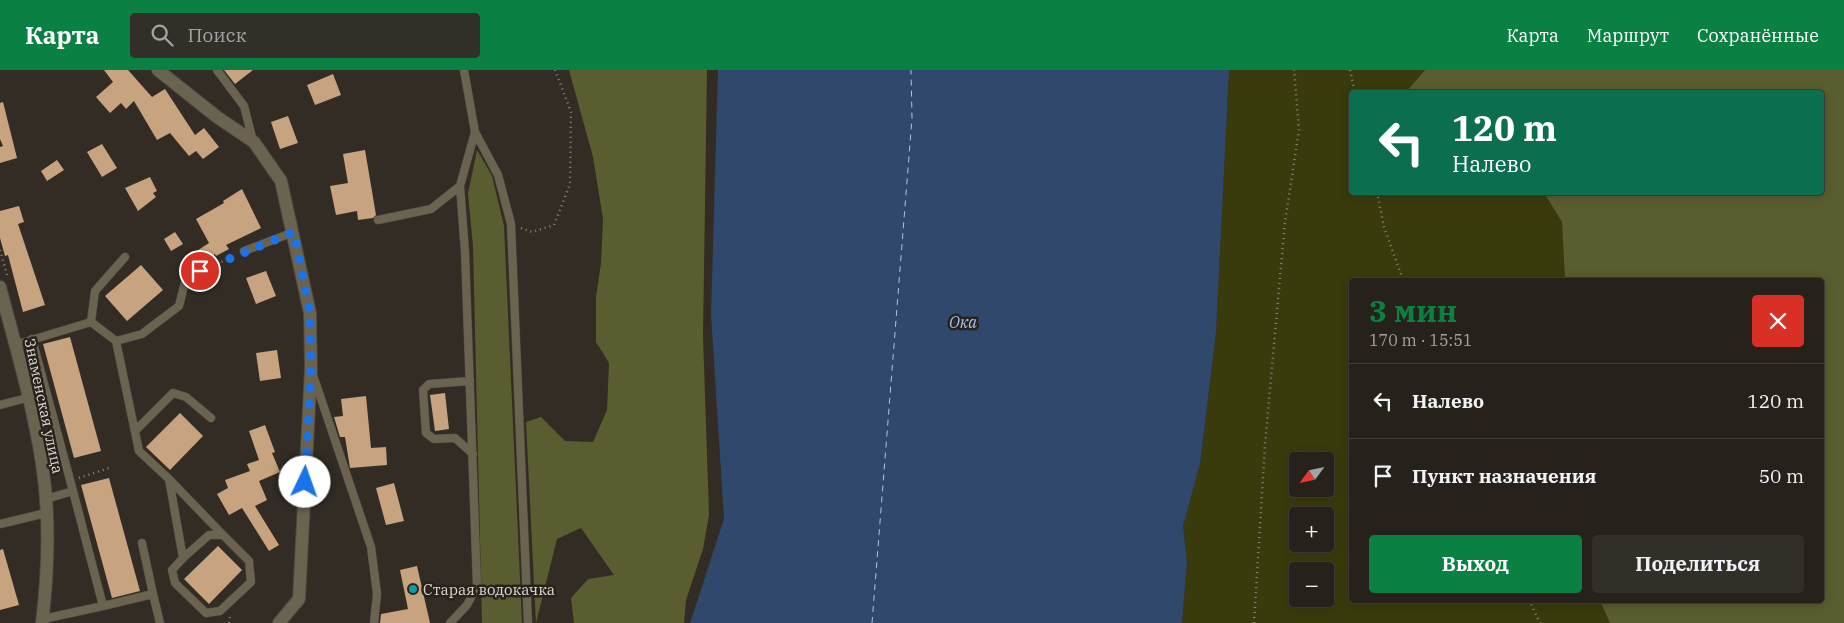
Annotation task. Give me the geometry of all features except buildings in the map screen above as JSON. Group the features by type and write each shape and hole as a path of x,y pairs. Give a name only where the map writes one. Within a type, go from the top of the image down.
{"street":[{"path":"158,70 217,117 254,142 281,181 294,232 310,313 311,369 299,599 279,623"},
{"name":"Знаменская улица","path":"0,287 42,464 46,499 46,596 43,621"}],"lane":[{"path":"217,70 244,106 254,142"},
{"path":"464,70 474,132 498,175 511,224 528,623"},
{"path":"450,623 467,605 477,586 465,252 460,186 474,132"},
{"path":"378,220 431,209 460,186"},
{"path":"244,251 294,232"},
{"path":"91,322 95,291 126,257"},
{"path":"116,341 142,334 179,306 186,278"},
{"path":"15,345 91,322"},
{"path":"91,322 116,341 139,451 170,479 249,561 251,582 220,611 206,614 175,583 172,570 209,535 223,535"},
{"path":"32,339 103,606"},
{"path":"311,369 371,547 377,594 374,623"},
{"path":"470,381 429,384 423,390 426,433 434,439 455,438 473,454"},
{"path":"135,431 173,393 186,397 211,418"},
{"path":"0,405 27,398"},
{"path":"170,479 183,558"},
{"path":"46,499 73,491"},
{"path":"0,524 46,512"},
{"path":"142,543 160,623"},
{"path":"43,621 153,594"}],"path":[{"path":"511,224 532,232 554,225 570,184 571,112 555,70"},
{"path":"1254,623 1265,445 1285,222 1299,130 1294,70"},
{"path":"1350,70 1355,90"},
{"path":"1378,195 1384,227 1402,278"},
{"path":"186,278 244,251"},
{"path":"70,480 112,468"},
{"path":"1530,603 1540,623"}],"shaded area":[{"path":"1229,70 1425,70 1408,90 1349,90 1349,195 1545,195 1562,222 1565,278 1349,278 1349,603 1602,603 1610,623 1182,623 1187,561 1183,526 1200,464 1216,332"}],"green space":[{"path":"569,70 707,70 703,336 709,515 703,549 686,600 684,623 574,623 571,598 588,579 614,575 581,528 557,539 536,623 526,422 541,417 565,441 593,442 607,410 609,363 596,342 596,297 601,263 603,219 593,157"},
{"path":"1425,70 1844,70 1844,623 1610,623 1602,603 1824,603 1824,278 1565,278 1562,222 1545,195 1824,195 1824,90 1408,90"},
{"path":"477,150 492,176 504,226 522,623 482,623 473,246 468,194"}],"water":[{"name":"Ока","path":"718,70 1229,70 1216,332 1200,464 1183,526 1187,561 1182,623 690,623 724,519 711,314"}],"ferry route":[{"path":"872,623 912,118 911,70"}],"place":[{"name":"Старая водокачка","path":"413,589"}],"route":[{"path":"200,271 244,251 294,232 310,313 311,369 305,482"}]}
